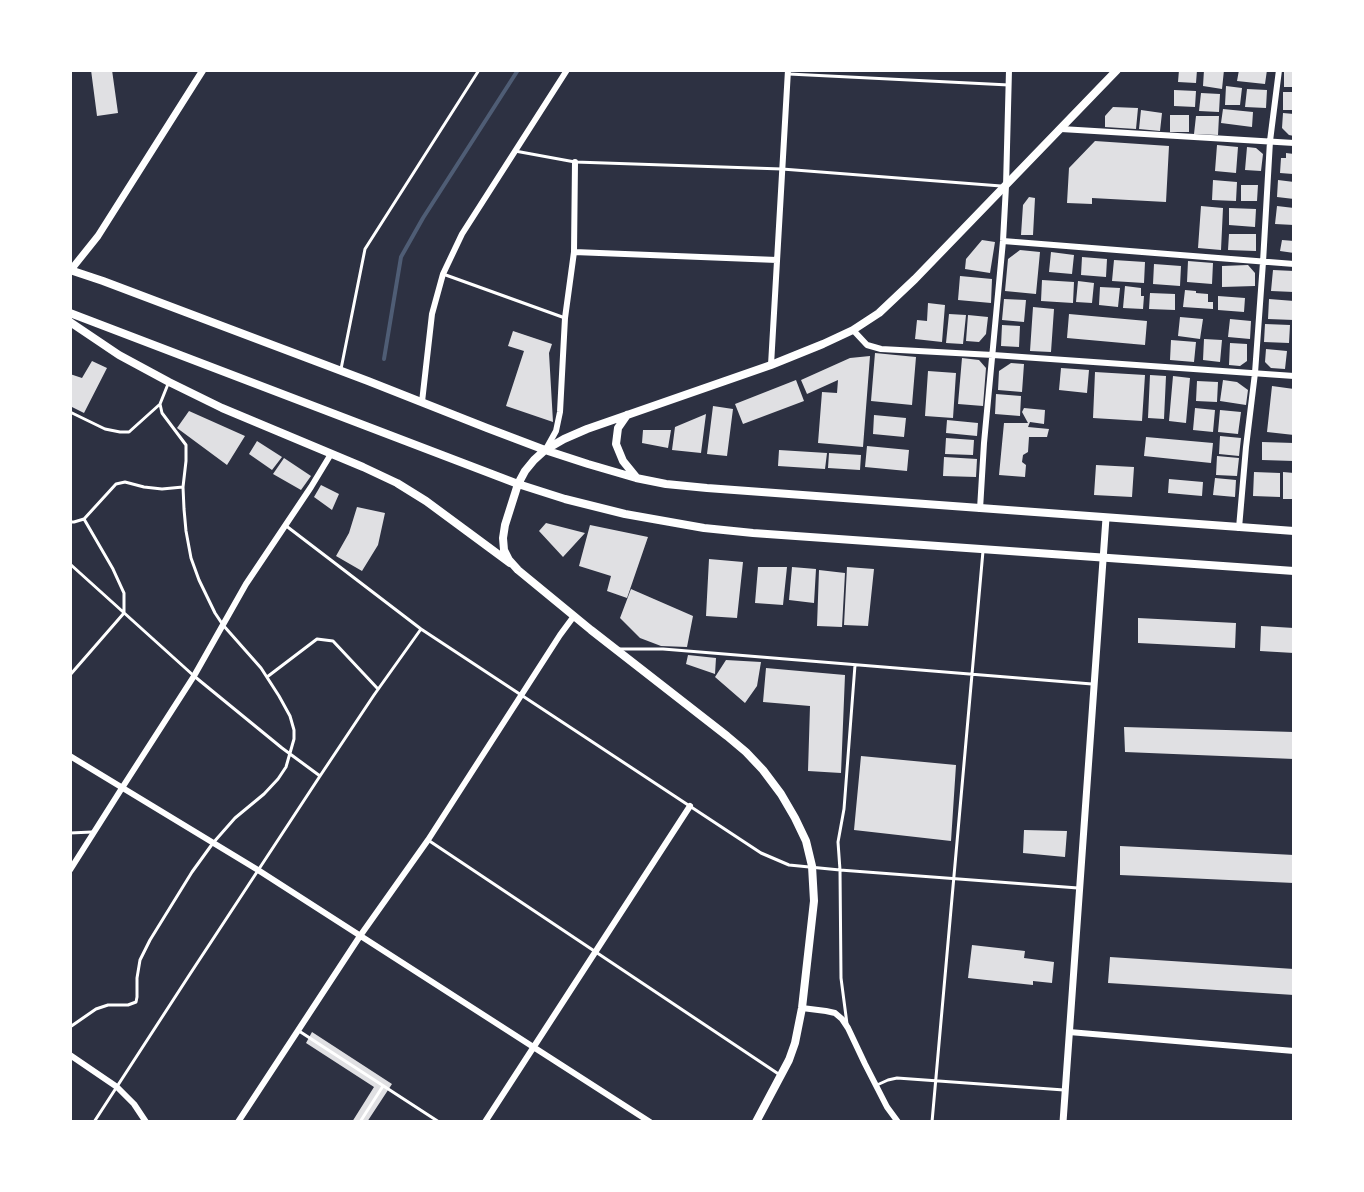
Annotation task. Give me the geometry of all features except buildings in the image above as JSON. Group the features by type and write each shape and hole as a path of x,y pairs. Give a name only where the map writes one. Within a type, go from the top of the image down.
{"main road":[{"path":"518,570 509,560 504,549 505,525 518,484 525,471 545,450 587,429 771,365 823,344 853,330 879,313 915,279 1117,70"},
{"path":"71,271 103,281 545,450 636,478 707,488 1293,531"},
{"path":"70,313 518,484 625,514 704,528 1293,571"},
{"path":"70,322 119,355 169,382 222,408 397,483 426,501 518,570 614,649 727,736 763,770 781,794 806,841 812,866 814,901 802,1008 795,1044 756,1122"},
{"path":"627,415 618,428 616,444 623,461 636,478"}],"street":[{"path":"71,271 98,236 203,70"},
{"path":"422,402 432,314 443,274 462,234 567,70"},
{"path":"980,509 1003,241 1010,70"},
{"path":"1239,528 1255,373 1270,141 1279,70"},
{"path":"771,365 788,72"},
{"path":"1061,129 1293,143"},
{"path":"545,450 556,431 560,412 565,318 573,252 575,162"},
{"path":"1003,241 1293,264"},
{"path":"573,252 777,260"},
{"path":"853,330 867,345 881,349 1293,376"},
{"path":"70,870 194,676 246,584 332,454"},
{"path":"1062,1122 1106,518"},
{"path":"238,1122 360,936 428,840 520,695 574,616"},
{"path":"70,756 258,870 650,1122"},
{"path":"485,1122 690,806"},
{"path":"802,1008 835,1013 842,1019 897,1122"},
{"path":"1069,1032 1293,1051"},
{"path":"70,1055 117,1087 134,1104 146,1122"}],"lane":[{"path":"341,371 365,249 479,70"},
{"path":"788,72 1008,85"},
{"path":"515,151 575,162 782,169 1006,186"},
{"path":"443,274 565,318"},
{"path":"70,412 105,429 129,432 160,404 169,382"},
{"path":"70,1027 96,1009 108,1005 128,1005 136,1002 140,960 182,888 213,843 235,818 278,779 286,766 294,739 290,716 267,677 223,626 199,580 191,558 186,531 183,487 186,445 162,413 160,404"},
{"path":"70,522 84,519 116,484 125,482 162,489 183,487"},
{"path":"70,675 124,613 124,593 84,519"},
{"path":"285,525 421,628 760,853 789,865 1079,888"},
{"path":"932,1122 983,549"},
{"path":"70,564 194,676 320,776"},
{"path":"94,1122 320,776 421,628"},
{"path":"267,677 317,639 333,641 378,689"},
{"path":"614,649 663,649 1094,684"},
{"path":"848,1028 842,978 838,842 844,809 855,665"},
{"path":"70,833 94,832"},
{"path":"428,840 781,1076"},
{"path":"298,1031 439,1122"},
{"path":"876,1086 897,1078 1065,1090"},
{"path":"360,1122 383,1086"}],"waterway":[{"path":"384,359 401,257 423,218 518,70"}]}
